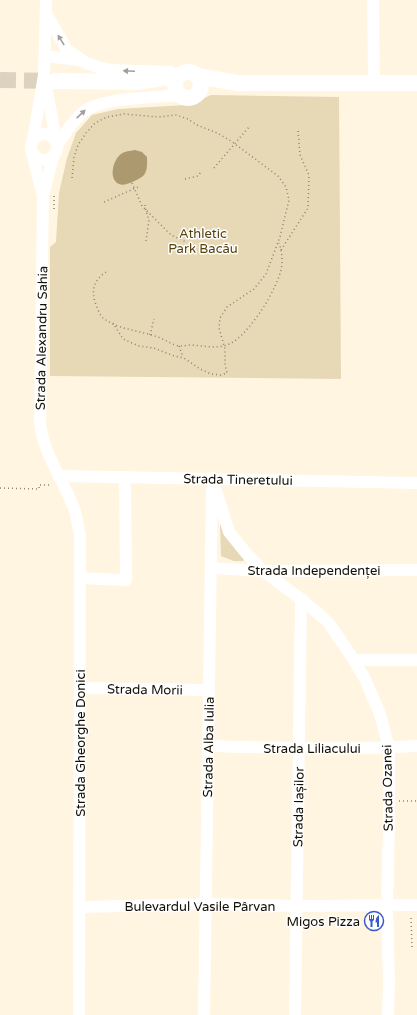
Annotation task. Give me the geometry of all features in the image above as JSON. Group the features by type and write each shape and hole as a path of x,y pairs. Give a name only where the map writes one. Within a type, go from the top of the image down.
{"main road":[{"path":"48,78 137,82 417,83"},
{"path":"182,82 201,83 200,92 197,95 238,83"}],"street":[{"path":"46,0 46,56 57,143 56,153 53,157 49,160 42,160 35,157 32,153 31,144 48,78"},
{"path":"373,0 374,83"},
{"path":"47,15 67,50 93,66 182,82"},
{"path":"46,56 81,60"},
{"path":"57,143 76,119 93,105 182,82"},
{"path":"33,139 41,134 45,134 49,135 57,143"},
{"name":"Strada Alexandru Sahia","path":"32,153 43,197"},
{"name":"Strada Alexandru Sahia","path":"53,157 43,197 40,422 41,434 45,448 61,480"},
{"path":"80,578 126,580 125,477"},
{"name":"Strada Tineretului","path":"61,480 125,477 417,483"},
{"name":"Strada Alba Iulia","path":"204,1015 212,568 212,478"},
{"name":"Strada Ozanei","path":"212,478 230,532 246,553 263,571 301,599 328,622 365,679 380,714 389,748 387,905 389,983 388,1015"},
{"name":"Strada Gheorghe Donici","path":"61,480 75,511 80,536 79,1015"},
{"name":"Strada Independenței","path":"212,568 263,571 417,570"},
{"name":"Strada Iașilor","path":"295,1015 301,599"},
{"path":"354,660 417,660"},
{"name":"Strada Morii","path":"80,688 209,690"},
{"name":"Strada Liliacului","path":"208,746 299,748 389,748 417,746"},
{"name":"Bulevardul Vasile Pârvan","path":"80,907 206,904 297,906 417,905"}],"path":[{"path":"72,178 74,157 78,145 95,123 107,117 124,114 139,114 158,117 176,115 217,132 231,140 278,176 286,187 289,200 278,242 266,274 254,289 227,307 220,318 219,328 224,346 227,373 221,375 211,374 200,369 184,358 174,356 154,348 139,346 123,339 113,323"},
{"path":"214,168 249,127"},
{"path":"281,250 308,208 309,175 300,156 298,130"},
{"path":"185,179 198,176 202,172"},
{"path":"132,184 142,206 171,235 186,242"},
{"path":"104,202 138,187"},
{"path":"146,205 145,208 149,220 146,241"},
{"path":"106,272 99,277 94,286 93,296 102,318 121,327 150,335 179,346 224,346 234,342 245,332 266,303 279,278 282,263 281,250 278,242"},
{"path":"150,335 154,319"},
{"path":"179,346 184,358"},
{"path":"0,488 39,489 39,485 61,480"},
{"path":"394,801 417,801"},
{"path":"411,918 412,947"}],"green space":[{"name":"Athletic Park Bacău","path":"211,95 339,97 341,379 50,376 50,247 56,242 59,193 67,158 76,133 92,115 118,109 186,105"},
{"path":"220,522 244,560 243,561 234,561 221,556"}],"shaded area":[{"path":"135,150 142,152 147,157 146,171 142,177 132,182 122,185 119,184 114,178 114,165 118,157 123,153"}],"tunnel":[{"path":"0,80 53,81"}],"place":[{"name":"Migos Pizza","path":"374,921"}]}
